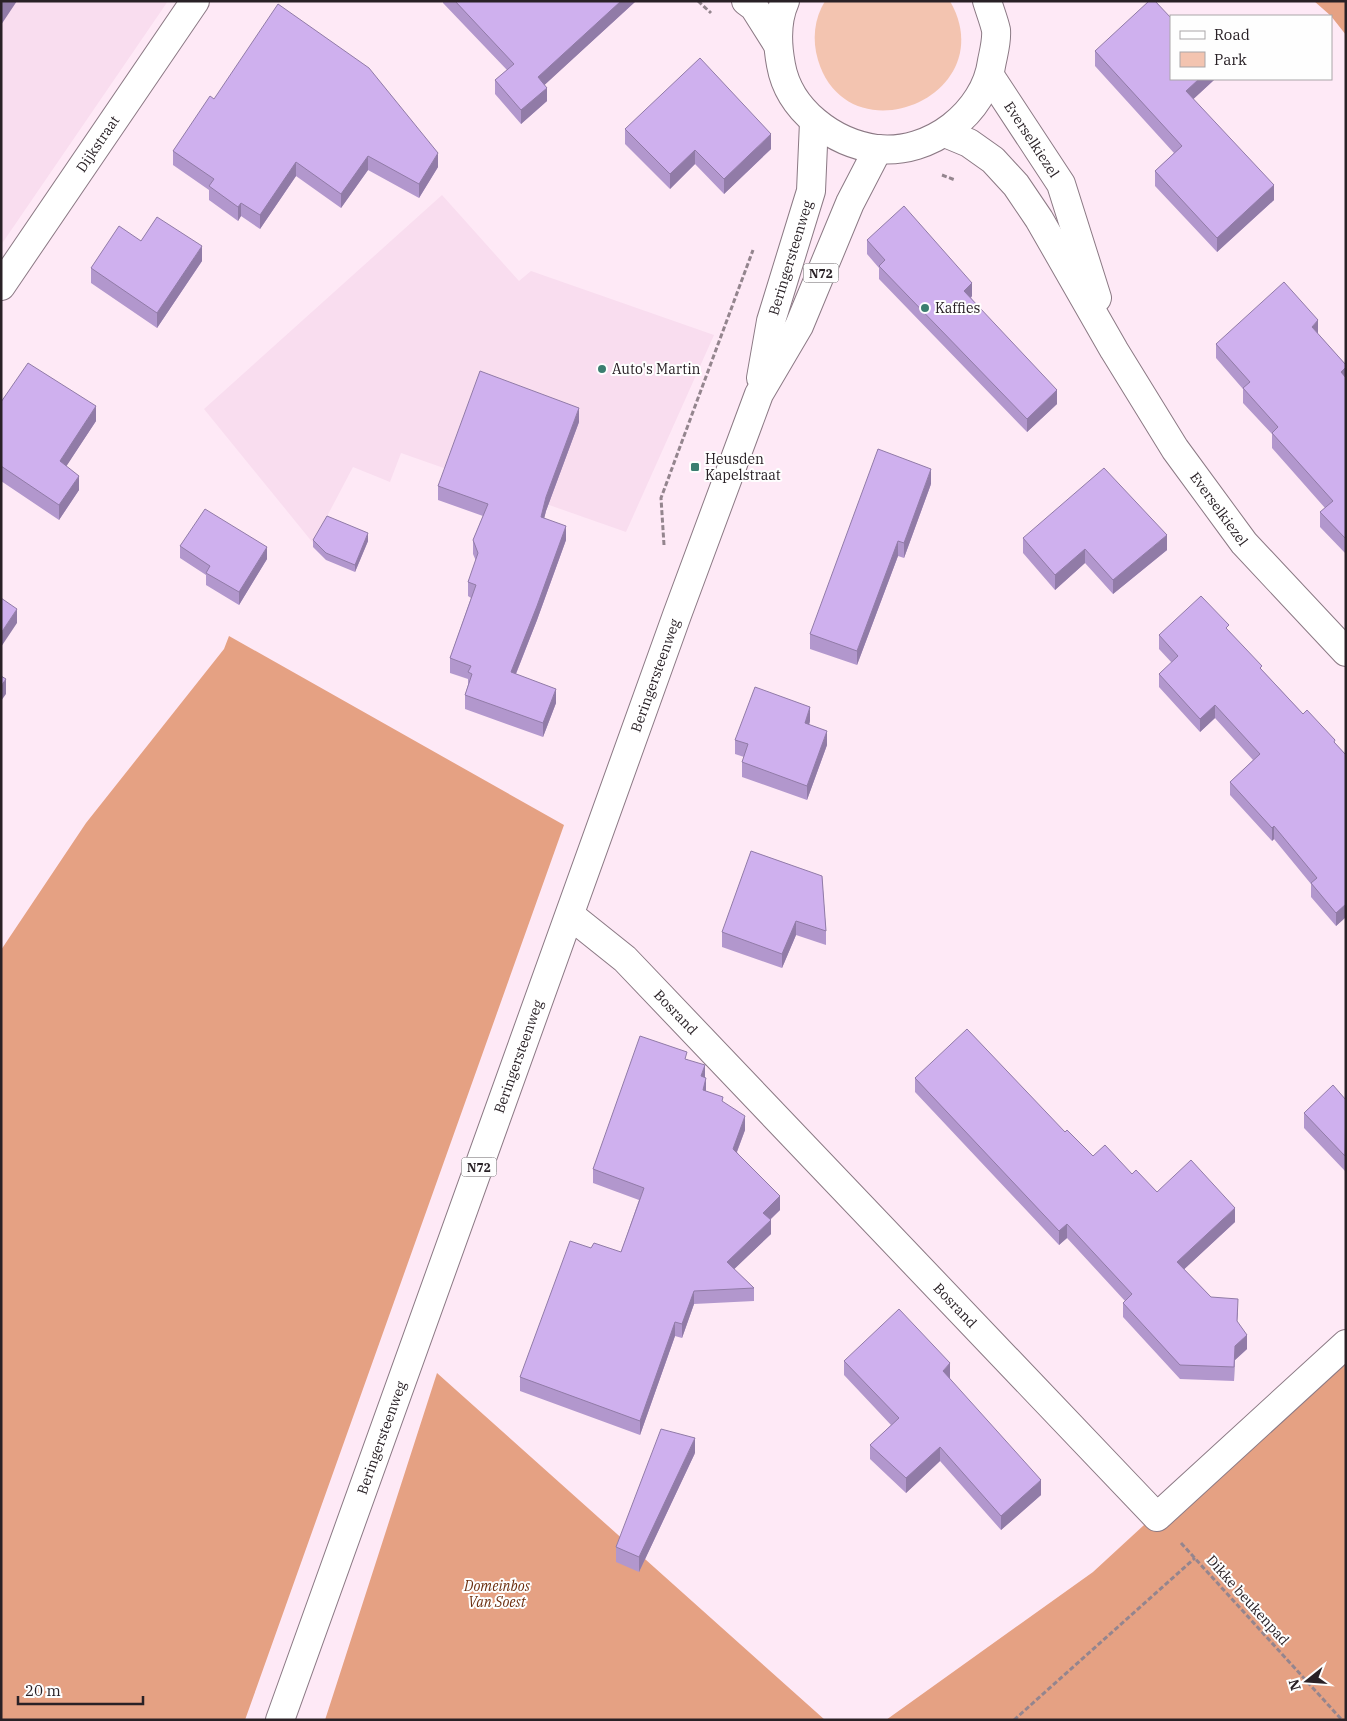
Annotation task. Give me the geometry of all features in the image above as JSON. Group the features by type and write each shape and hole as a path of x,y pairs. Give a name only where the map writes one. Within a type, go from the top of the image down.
{"street":[{"name":"Dijkstraat","path":"1,286 195,1"},
{"path":"746,1 754,7 778,45"},
{"path":"785,1 780,11 778,45 782,73 795,99 814,122 844,140 878,149 913,146 945,133 972,108 990,76 996,32 987,1"},
{"name":"Everselkiezel","path":"990,76 1061,184 1114,350"},
{"name":"Beringersteenweg","path":"280,1720 676,615 758,394 771,321 811,191 814,122"},
{"name":"Everselkiezel","path":"945,133 969,143 994,160 1016,186 1039,219 1114,350 1175,449 1244,543 1346,652"},
{"name":"Beringersteenweg","path":"758,394 799,326 850,203 878,149"},
{"name":"Bosrand","path":"570,915 625,959 1157,1517"},
{"path":"1157,1517 1346,1344"}],"path":[{"path":"705,7 710,1"},
{"path":"935,176 943,175 960,182"},
{"path":"664,547 661,498 754,247"},
{"name":"Dikke beukenpad","path":"1157,1517 1342,1720"},
{"path":"1014,1720 1195,1558"}],"shaded area":[{"path":"1,1 168,1 1,245"},
{"path":"442,195 519,281 531,271 714,335 626,532 401,453 390,482 353,467 313,543 204,409"}],"green space":[{"path":"825,1 950,1 961,35 956,64 940,88 916,104 887,110 859,106 834,90 818,60 815,30 818,15"},
{"path":"1314,1 1346,1 1346,35 1332,15"},
{"path":"229,636 564,825 245,1720 1,1720 1,950 86,823 224,649"},
{"path":"1346,1339 1346,1720 886,1720 1093,1572"},
{"name":"Domeinbos Van Soest","path":"437,1373 825,1720 325,1720"}],"building":[{"path":"455,1 621,1 538,77 547,88 521,110 495,80 514,64"},
{"path":"1149,1 1155,1 1170,17 1170,80 1198,80 1186,91 1274,185 1217,238 1155,171 1182,146 1095,51"},
{"path":"278,4 369,68 438,153 419,184 368,156 341,194 296,162 260,215 241,203 238,207 209,186 214,179 173,151 210,96 214,99"},
{"path":"700,58 771,134 724,179 695,150 670,174 625,129"},
{"path":"904,206 972,283 964,291 1057,390 1027,419 879,266 885,260 867,240"},
{"path":"157,217 202,246 157,313 91,268 119,226 141,241"},
{"path":"1284,282 1318,320 1312,327 1346,365 1341,372 1346,378 1346,539 1320,512 1333,501 1272,433 1278,427 1243,388 1250,382 1216,344"},
{"path":"28,363 96,406 60,461 79,476 59,505 1,466 1,402"},
{"path":"480,371 579,408 546,497 541,517 566,526 511,672 556,689 543,723 465,695 472,674 468,672 471,666 450,658 476,585 468,582 478,553 473,540 488,504 438,486"},
{"path":"878,449 931,469 904,543 898,541 857,651 810,634"},
{"path":"1104,468 1167,535 1113,580 1085,549 1055,575 1023,538"},
{"path":"205,509 267,547 239,592 206,573 210,566 180,546"},
{"path":"327,516 368,533 355,565 326,553 313,540"},
{"path":"1201,596 1229,625 1226,628 1262,666 1260,668 1303,714 1307,710 1335,740 1334,742 1346,755 1346,904 1336,913 1311,883 1317,878 1274,826 1272,828 1230,782 1260,754 1215,705 1200,719 1159,674 1178,656 1159,635"},
{"path":"1,598 17,609 1,633"},
{"path":"1,676 6,679 1,686"},
{"path":"755,687 810,707 805,723 827,731 807,786 742,762 748,744 735,740"},
{"path":"751,851 822,876 826,931 796,921 782,954 722,932"},
{"path":"967,1029 1065,1132 1067,1130 1093,1156 1105,1145 1132,1174 1136,1170 1157,1192 1191,1160 1235,1208 1177,1262 1211,1297 1238,1299 1237,1321 1247,1335 1235,1346 1234,1367 1180,1365 1123,1303 1132,1294 1067,1224 1059,1231 915,1078"},
{"path":"640,1036 687,1052 685,1059 705,1065 701,1076 706,1078 703,1090 723,1097 722,1101 745,1116 733,1149 780,1196 763,1213 771,1220 727,1262 754,1288 694,1291 682,1324 675,1322 640,1421 520,1377 570,1241 591,1248 594,1243 621,1252 644,1188 593,1169"},
{"path":"1333,1085 1346,1100 1345,1156 1304,1113"},
{"path":"899,1309 950,1363 943,1371 1041,1480 1001,1516 940,1447 906,1478 870,1445 899,1418 844,1361"},
{"path":"661,1429 695,1438 639,1557 616,1547"}],"place":[{"name":"Kaffies","path":"925,308"},
{"name":"Auto's Martin","path":"602,369"},
{"name":"Heusden Kapelstraat","path":"695,467"}]}
